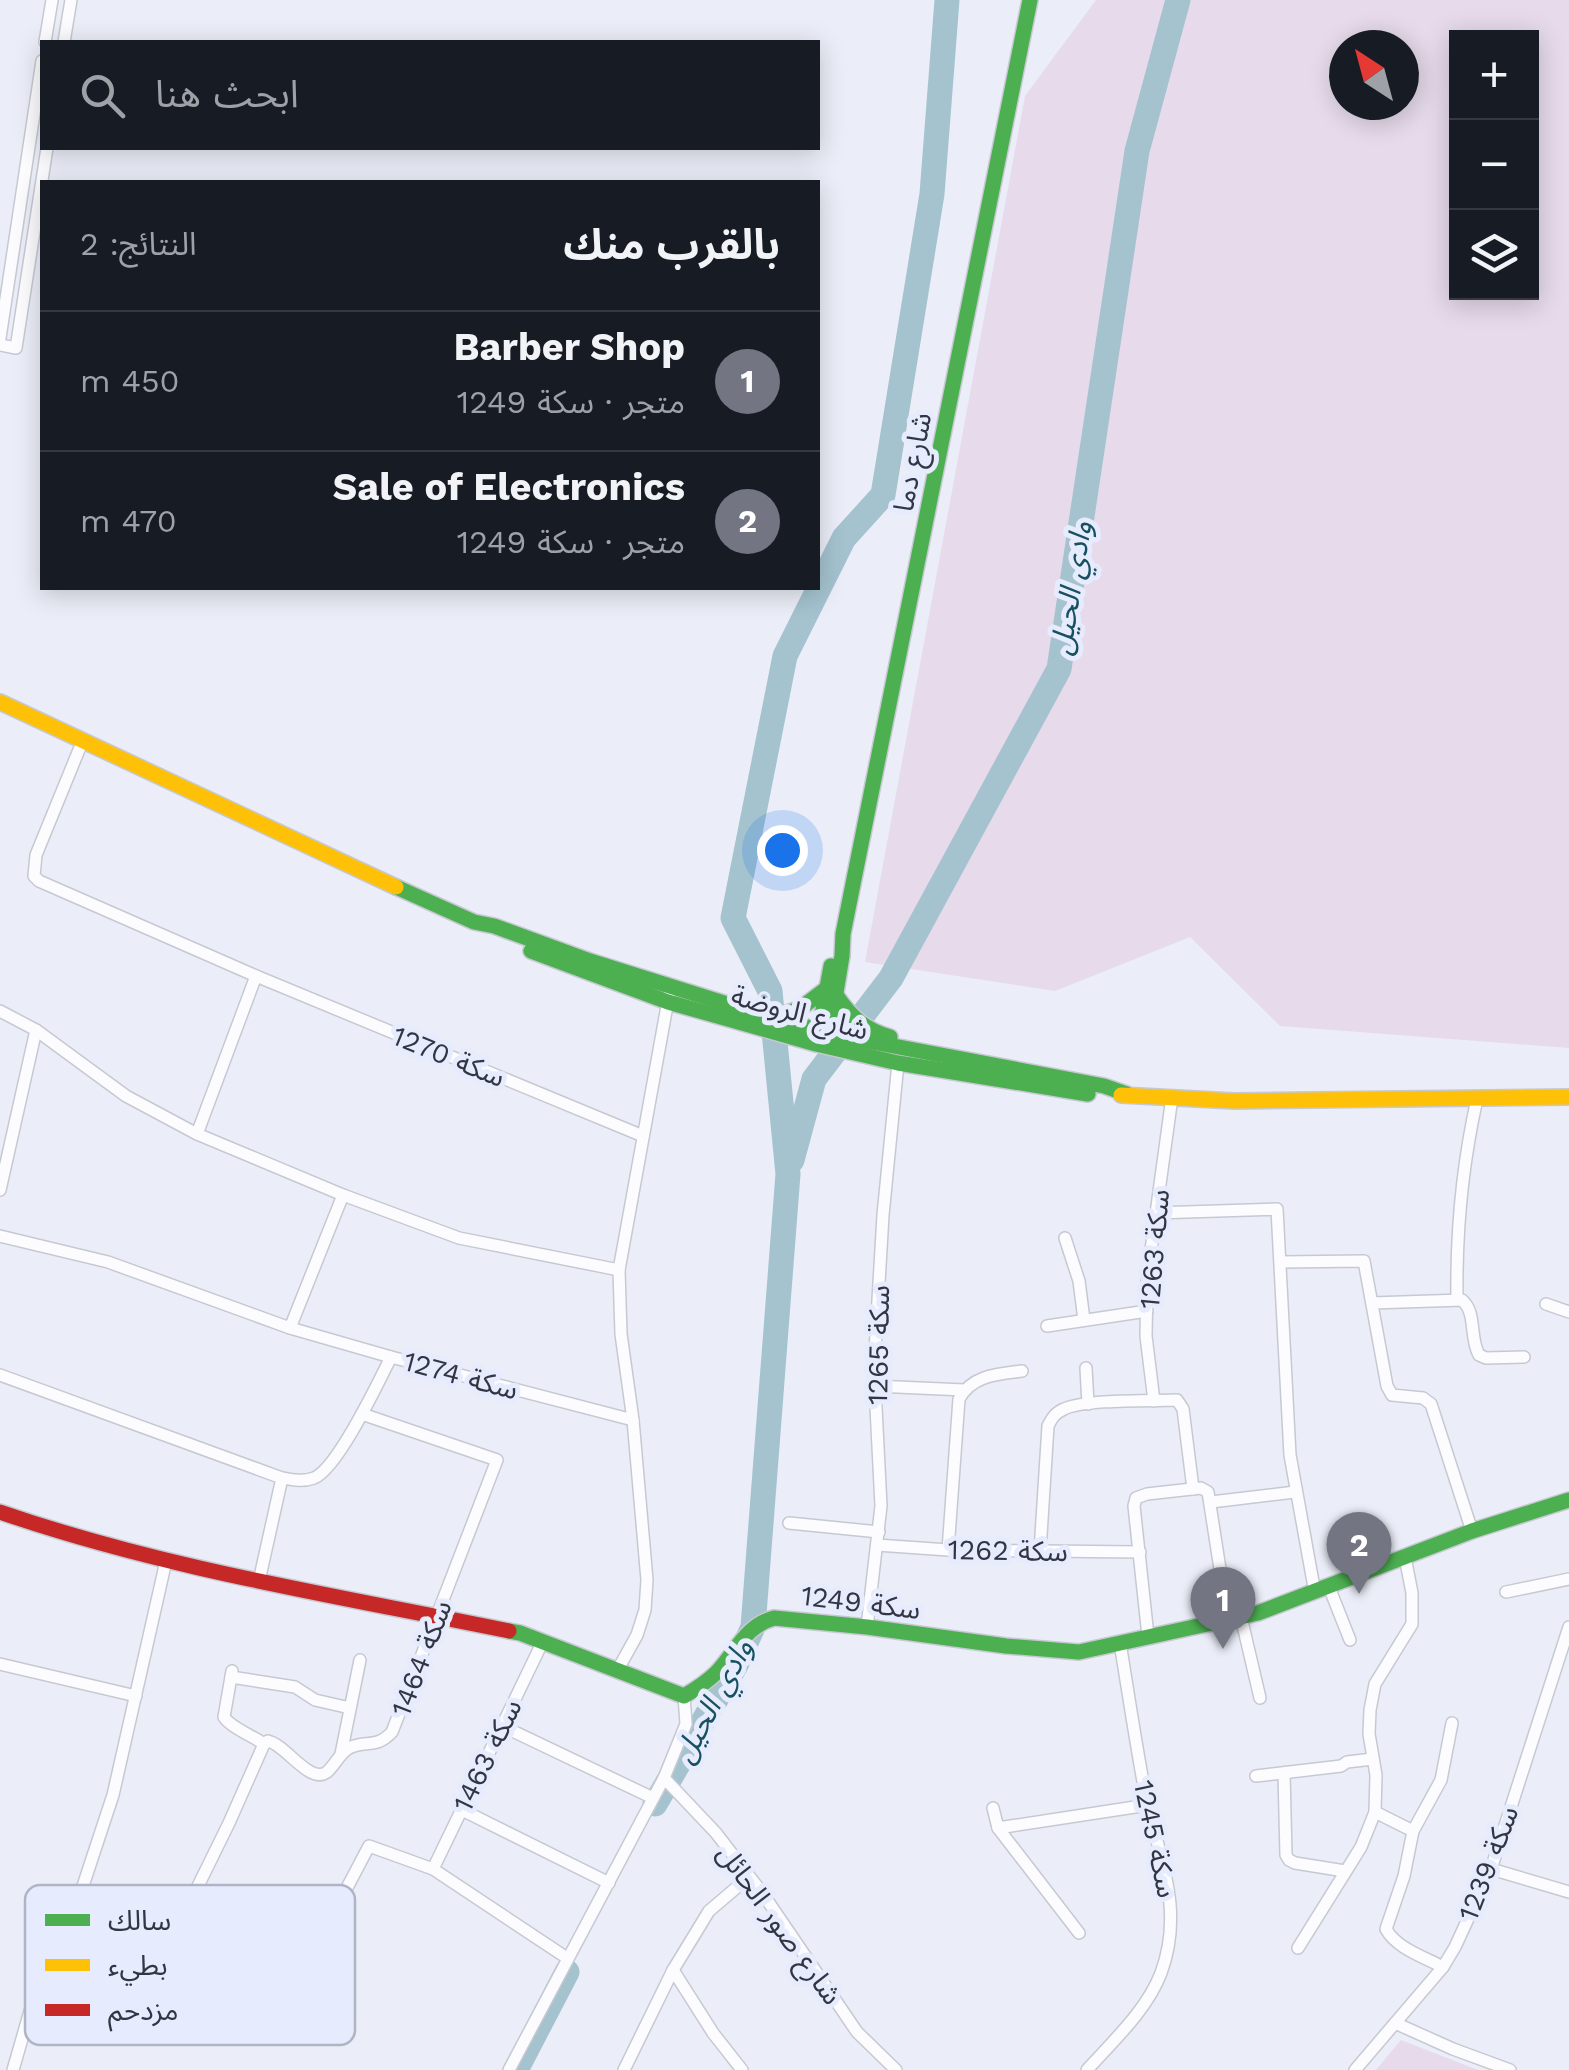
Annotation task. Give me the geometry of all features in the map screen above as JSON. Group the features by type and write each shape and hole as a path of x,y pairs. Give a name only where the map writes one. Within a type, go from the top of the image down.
{"main road":[{"name":"شارع دما","path":"823,1038 834,951 842,934 1030,0"},
{"name":"شارع الروضة","path":"0,702 548,958 823,1038 1104,1086 1127,1094"},
{"path":"772,1018 830,992 857,1022 874,1033 960,1052 994,1066"},
{"name":"شارع الروضة","path":"669,994 772,1018 898,1064 1102,1096 1234,1101 1569,1097"},
{"name":"سكة 1249","path":"684,1696 716,1672 763,1620 866,1626 1079,1652 1258,1614 1472,1530 1569,1500"},
{"path":"0,1512 69,1536 166,1561 520,1632 684,1696"}],"street":[{"path":"46,40 52,0"},
{"path":"64,40 70,0"},
{"path":"40,74 0,342 16,348 40,198"},
{"path":"43,180 48,150"},
{"name":"سكة 1270","path":"83,740 36,855 34,876 256,976 642,1136"},
{"path":"196,1134 256,976"},
{"path":"618,1671 637,1636 645,1610 647,1580 621,1334 619,1270 669,994"},
{"path":"0,1011 36,1030 126,1096 196,1134 459,1238 619,1270"},
{"path":"0,1190 36,1030"},
{"name":"سكة 1265","path":"866,1626 882,1486 875,1386 883,1215 898,1064"},
{"name":"سكة 1263","path":"1154,1401 1146,1336 1147,1280 1172,1097"},
{"path":"1456,1299 1459,1205 1477,1099"},
{"path":"290,1328 344,1195"},
{"path":"1155,1213 1277,1208 1286,1413 1295,1492 1322,1590 1350,1640"},
{"name":"سكة 1274","path":"0,1236 108,1262 290,1328 633,1420"},
{"path":"1065,1238 1079,1281 1084,1320"},
{"path":"1280,1262 1364,1261 1387,1386 1392,1395 1423,1398 1431,1404 1472,1530"},
{"path":"1372,1303 1456,1299 1466,1302 1479,1354 1486,1358 1524,1358"},
{"path":"1546,1304 1569,1312"},
{"path":"1047,1326 1147,1311"},
{"path":"0,1375 282,1478 302,1481 318,1477 329,1466 392,1357"},
{"path":"1086,1368 1088,1404"},
{"path":"948,1550 960,1399 964,1390 982,1378 1022,1370"},
{"path":"875,1386 964,1390"},
{"path":"1040,1551 1048,1426 1061,1410 1088,1404 1180,1402 1193,1488"},
{"name":"سكة 1464","path":"264,1744 268,1741 279,1745 318,1776 326,1773 351,1746 382,1742 392,1732 497,1460 362,1414"},
{"path":"260,1581 282,1478"},
{"path":"1148,1636 1136,1498 1193,1488 1207,1490 1234,1619 1260,1698"},
{"path":"1211,1502 1295,1492"},
{"name":"سكة 1262","path":"788,1524 948,1550 1140,1552"},
{"path":"1298,1948 1332,1898 1375,1812 1370,1710 1375,1684 1412,1624 1412,1593 1405,1557"},
{"path":"83,1885 113,1795 166,1561"},
{"path":"1506,1592 1569,1579"},
{"name":"سكة 1239","path":"1355,2070 1443,1968 1491,1869 1569,1627"},
{"name":"سكة 1463","path":"432,1869 543,1641"},
{"name":"سكة 1245","path":"1087,2070 1148,1998 1160,1976 1172,1927 1172,1904 1148,1804 1120,1644"},
{"path":"341,1754 360,1660"},
{"path":"0,1664 136,1696"},
{"path":"199,1885 264,1744 233,1727 224,1717 232,1674 296,1687 315,1700 350,1708"},
{"path":"509,2070 664,1778 686,1724 684,1696"},
{"path":"1443,1968 1390,1937 1386,1928 1404,1876 1413,1831 1440,1780 1452,1723"},
{"path":"502,1726 654,1798"},
{"path":"1256,1776 1373,1759"},
{"path":"1284,1772 1289,1860 1346,1871"},
{"name":"شارع صور الحائل","path":"664,1778 716,1833 857,2032 896,2070"},
{"path":"998,1828 1148,1804"},
{"path":"993,1808 998,1828 1079,1933"},
{"path":"460,1809 609,1882"},
{"path":"1375,1812 1413,1831"},
{"path":"348,1885 369,1846 432,1869 566,1958"},
{"path":"1491,1869 1569,1892"},
{"path":"624,2070 673,1970 709,1911 749,1877"},
{"path":"673,1970 742,2070"},
{"path":"1396,2023 1510,2070"},
{"path":"14,2070 25,2029"}],"shaded area":[{"path":"1096,0 1569,0 1569,1048 1280,1026 1190,937 1055,991 865,962 1025,96"},
{"path":"1401,2040 1478,2070 1376,2070"}],"waterway":[{"name":"وادي الحيل","path":"820,586 844,538 883,495 932,194 947,0"},
{"name":"وادي الحيل","path":"792,1160 814,1079 891,978 1059,669 1137,151 1178,0"},
{"name":"وادي الحيل","path":"655,1804 736,1665 753,1627 788,1174 770,991 733,918 785,656 818,590"},
{"name":"وادي الحيل","path":"516,2070 567,1972"}],"traffic: fast":[{"path":"828,1041 843,934 1030,0"},
{"path":"396,887 474,922 772,1018 846,1037 1104,1086 1127,1094"},
{"path":"531,951 668,1002 816,1044 898,1063 1088,1094"},
{"path":"818,1037 831,966"},
{"path":"773,1018 801,1008 826,989"},
{"path":"836,995 859,1021 890,1037"},
{"path":"509,1631 684,1696 717,1672 756,1627 774,1618 1079,1652 1258,1613 1472,1531 1569,1500"}],"traffic: slow":[{"path":"0,702 396,887"},
{"path":"1121,1095 1234,1101 1569,1097"}],"traffic: jam":[{"path":"0,1512 188,1565 509,1631"}],"place":[{"name":"Sale of Electronics","path":"1359,1594"},
{"name":"Barber Shop","path":"1223,1649"}]}
